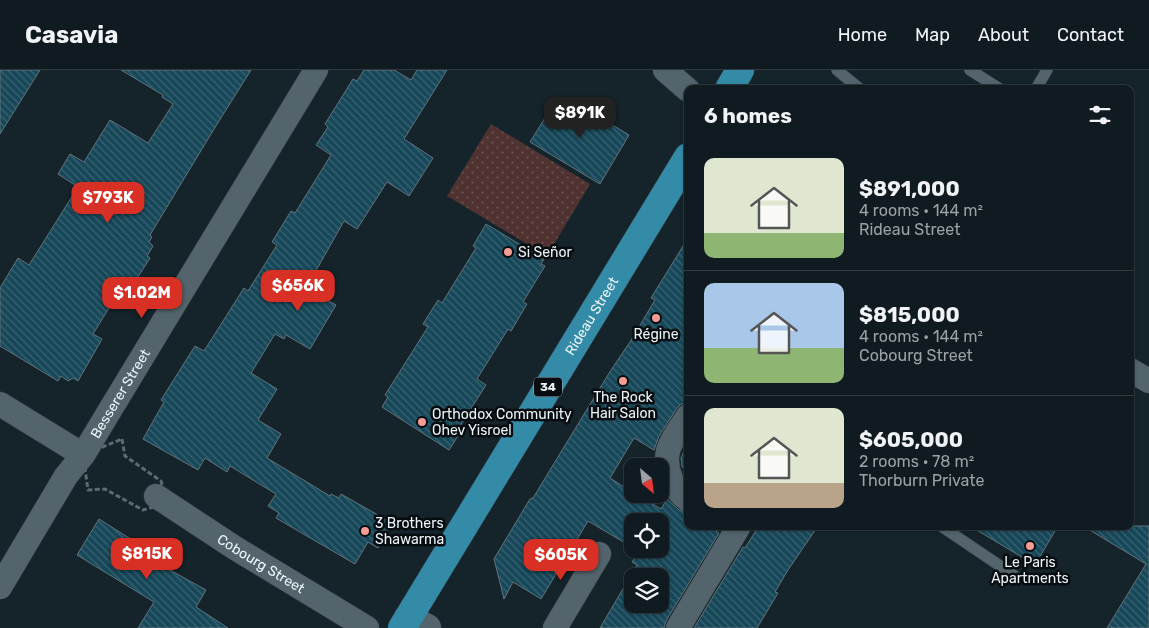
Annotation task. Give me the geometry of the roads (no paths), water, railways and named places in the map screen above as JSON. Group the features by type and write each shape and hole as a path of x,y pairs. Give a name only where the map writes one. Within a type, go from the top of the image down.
{"main road":[{"path":"731,85 740,70"},
{"name":"Rideau Street","path":"412,625 684,164"}],"street":[{"name":"Besserer Street","path":"0,587 66,476 83,455 316,70"},
{"path":"665,70 684,87"},
{"path":"1134,372 1149,381"},
{"path":"0,404 83,455"},
{"path":"684,423 669,449 667,459 673,484 684,497"},
{"name":"Cobourg Street","path":"162,500 235,548 367,628"},
{"path":"678,628 734,530"},
{"path":"556,628 599,554"}],"lane":[{"path":"837,70 855,85"},
{"path":"970,70 994,85"},
{"path":"1038,85 1047,70"},
{"path":"947,530 1015,576"}],"place":[{"name":"Si Señor","path":"508,252"},
{"name":"Régine","path":"656,318"},
{"name":"The Rock Hair Salon","path":"623,381"},
{"name":"Orthodox Community Ohev Yisroel","path":"422,422"},
{"name":"3 Brothers Shawarma","path":"365,531"},
{"name":"Le Paris Apartments","path":"1030,546"}]}
